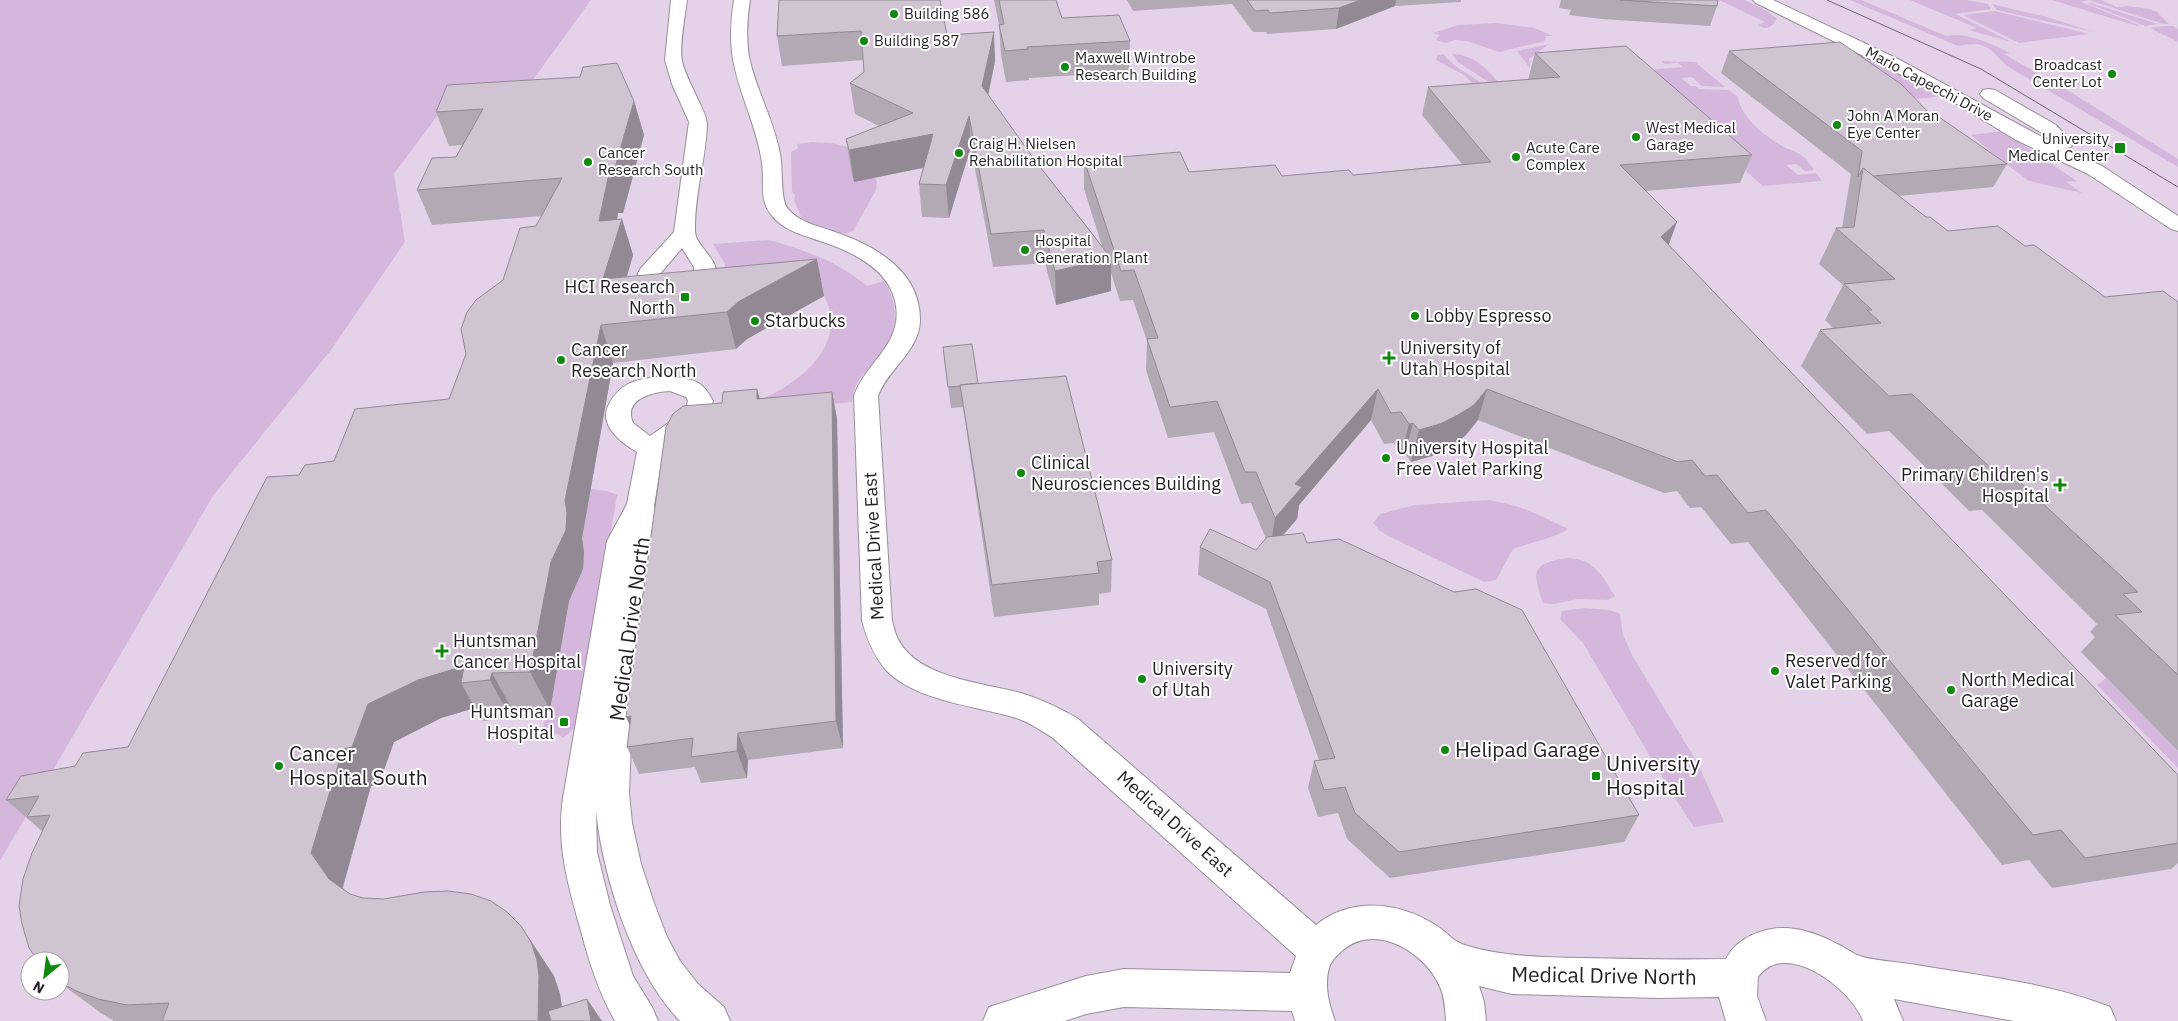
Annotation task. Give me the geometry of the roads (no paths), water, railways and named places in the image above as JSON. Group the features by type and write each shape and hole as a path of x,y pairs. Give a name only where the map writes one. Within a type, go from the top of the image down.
{"street":[{"path":"679,0 673,60 681,84 698,122 684,233"},
{"name":"Medical Drive East","path":"742,0 739,41 745,74 768,141 773,170 772,194 774,205 779,213 795,225 846,243 871,255 896,278 907,301 909,320 903,340 891,360 874,378 866,396 877,620 879,633 884,644 907,668 944,688 1023,707 1065,728 1097,754 1317,950"},
{"name":"Mario Capecchi Drive","path":"1761,0 1961,99 2022,136 2095,170"},
{"name":"Mario Capecchi Drive","path":"1855,28 1913,55"},
{"name":"Mario Capecchi Drive","path":"1971,84 2049,129 2095,170 2178,225"},
{"path":"640,506 651,448"},
{"name":"Medical Drive North","path":"638,1021 622,994 609,962 586,886 578,841 578,820 581,790 621,541 632,517 640,506"},
{"name":"Medical Drive North","path":"640,506 644,521 644,537 614,743 613,812 617,838 631,890 651,945 663,970 679,994 710,1021"},
{"path":"1003,1021 1086,995 1124,988 1311,1006 1307,977 1317,950 1329,937 1348,926 1371,922 1398,926 1423,938 1444,956 1455,971 1462,988 1467,1006 1466,1021"},
{"path":"1740,999 1744,961 1758,950 1778,946 1801,948 1824,956 1867,995 2033,1005 2096,1021"},
{"name":"Medical Drive North","path":"1444,956 1491,971 1522,976 1658,979 1740,999"}],"tram line":[{"path":"1827,0 1981,69 2178,187"}],"place":[{"name":"Building 586","path":"894,14"},
{"name":"Building 587","path":"864,41"},
{"name":"Maxwell Wintrobe Research Building","path":"1065,67"},
{"name":"Broadcast Center Lot","path":"2112,74"},
{"name":"John A Moran Eye Center","path":"1837,125"},
{"name":"West Medical Garage","path":"1636,137"},
{"name":"University Medical Center","path":"2120,148"},
{"name":"Craig H. Nielsen Rehabilitation Hospital","path":"959,153"},
{"name":"Acute Care Complex","path":"1516,157"},
{"name":"Cancer Research South","path":"588,162"},
{"name":"Hospital Generation Plant","path":"1025,250"},
{"name":"HCI Research North","path":"685,297"},
{"name":"Lobby Espresso","path":"1415,316"},
{"name":"Starbucks","path":"755,321"},
{"name":"University of Utah Hospital","path":"1389,358"},
{"name":"Cancer Research North","path":"561,360"},
{"name":"University Hospital Free Valet Parking","path":"1386,458"},
{"name":"Clinical Neurosciences Building","path":"1021,473"},
{"name":"Primary Children's Hospital","path":"2060,485"},
{"name":"Huntsman Cancer Hospital","path":"442,651"},
{"name":"Reserved for Valet Parking","path":"1775,671"},
{"name":"University of Utah","path":"1142,679"},
{"name":"North Medical Garage","path":"1951,690"},
{"name":"Huntsman Hospital","path":"564,722"},
{"name":"Helipad Garage","path":"1445,750"},
{"name":"Cancer Hospital South","path":"279,766"},
{"name":"University Hospital","path":"1596,776"}]}
